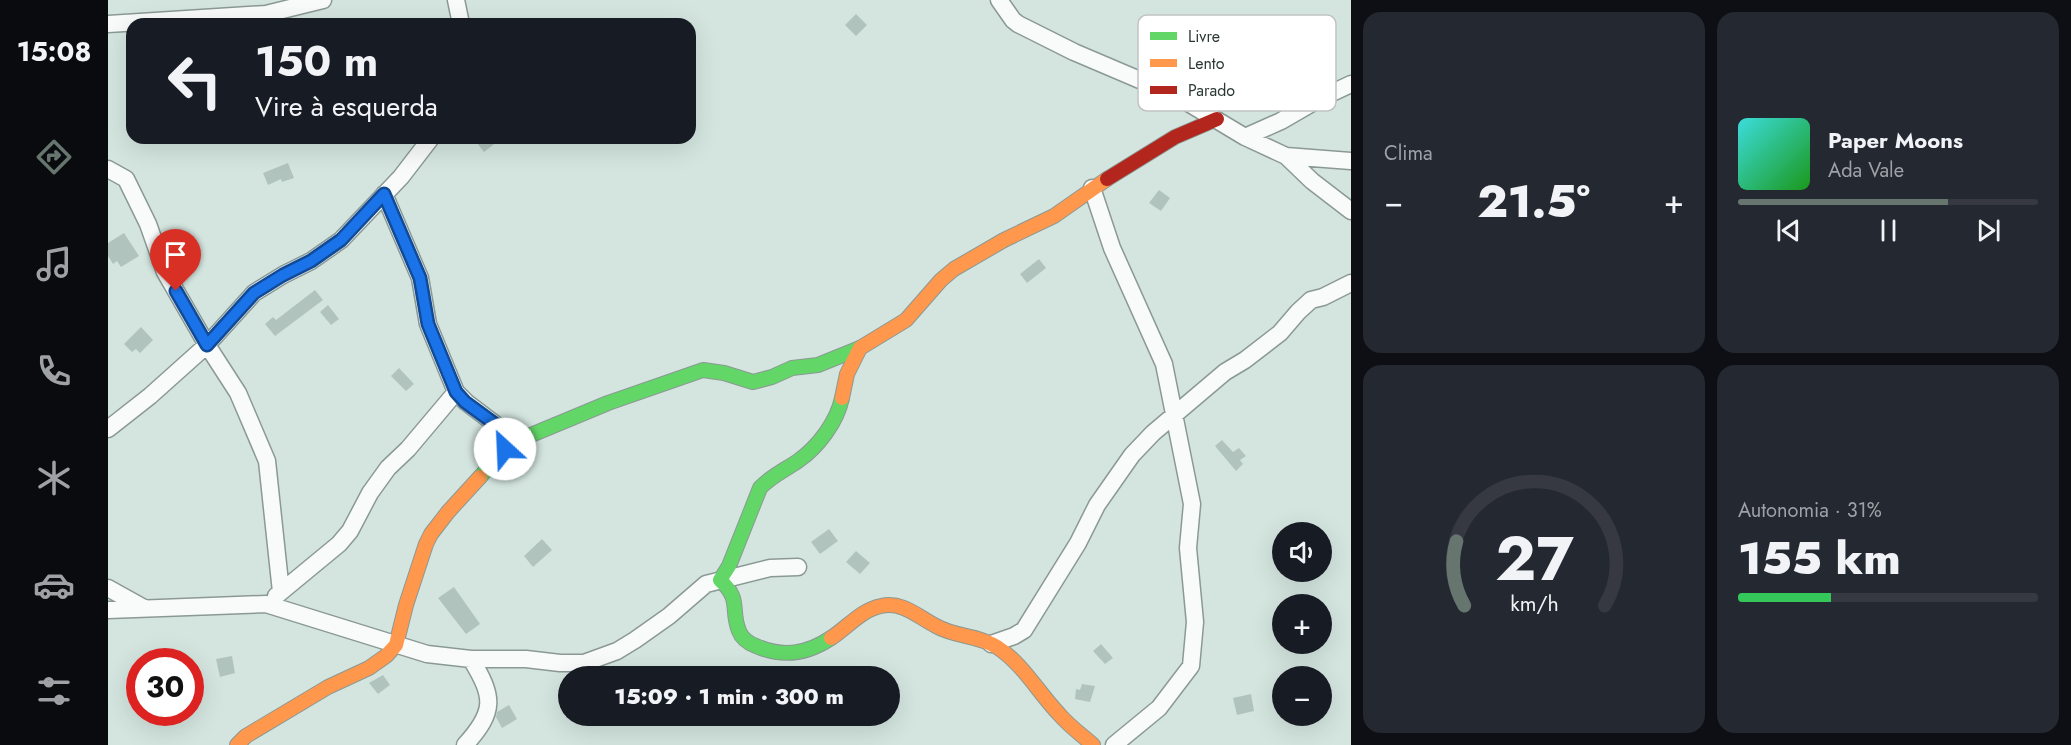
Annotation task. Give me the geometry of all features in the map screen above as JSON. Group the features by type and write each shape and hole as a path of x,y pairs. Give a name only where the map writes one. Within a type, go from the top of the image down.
{"street":[{"path":"203,18 266,14 323,0"},
{"path":"456,0 460,18"},
{"path":"999,0 1018,24 1074,52 1138,79"},
{"path":"108,24 126,23"},
{"path":"1336,91 1351,84"},
{"path":"1205,111 1245,137 1286,156 1312,181 1351,211"},
{"path":"1245,137 1298,111"},
{"path":"237,745 246,736 328,687 369,668 386,656 396,645 406,605 431,534 505,449 519,440 608,403 703,370 724,373 753,382 792,368 818,365 860,348 906,320 941,280 954,269 1004,240 1045,221 1092,188 1175,137 1217,118"},
{"path":"108,429 150,396 207,345 254,293 311,261 341,240 426,144"},
{"path":"1286,156 1351,161"},
{"path":"108,169 126,179 148,224 165,272 238,393 267,461 281,592"},
{"path":"1092,188 1112,248 1164,364 1192,504 1188,548 1195,622 1191,666 1160,708 1114,745"},
{"path":"384,194 420,278 428,324 456,392 465,402 495,424 502,435 505,449"},
{"path":"991,644 1024,630 1078,543 1097,505 1132,455 1225,372 1280,333 1311,300 1323,297 1351,283"},
{"path":"720,580 729,566 760,488 767,480 800,460 830,429 840,409 847,374 860,348"},
{"path":"267,604 339,544 350,531 370,493 387,468 408,449 456,392"},
{"path":"108,610 267,604 427,654 471,659 526,659 584,663 617,651 635,640 669,616 706,584 770,568 798,567"},
{"path":"720,580 732,594 740,636 747,642 767,650 788,655 820,646 869,609 893,605 905,608 940,628 991,644 1018,665 1059,715 1093,745"},
{"path":"108,588 145,609"},
{"path":"465,745 478,730 490,706 484,682 471,659"}],"building":[{"path":"856,14 867,25 856,36 845,25"},
{"path":"478,144 494,144 484,152"},
{"path":"288,163 294,178 282,182 281,179 268,185 263,173"},
{"path":"1159,190 1170,198 1161,211 1149,203"},
{"path":"124,233 139,256 121,267 117,261 113,264 108,256 108,243"},
{"path":"1039,259 1046,268 1027,283 1020,274"},
{"path":"315,290 323,300 275,336 265,324 273,317 276,320"},
{"path":"328,305 339,319 331,325 320,312"},
{"path":"141,327 153,340 140,353 136,349 132,352 124,344"},
{"path":"399,368 414,384 406,391 391,376"},
{"path":"1222,440 1233,452 1239,448 1246,456 1240,460 1243,464 1236,471 1215,446"},
{"path":"829,529 838,541 820,554 811,542"},
{"path":"542,539 552,550 533,567 524,556"},
{"path":"856,551 870,563 860,574 846,562"},
{"path":"454,587 480,624 466,634 438,598"},
{"path":"1101,644 1113,658 1105,664 1093,651"},
{"path":"232,656 235,673 220,677 216,659"},
{"path":"383,675 390,685 378,694 369,683"},
{"path":"1082,684 1095,686 1090,702 1075,699 1076,689 1080,690"},
{"path":"1251,694 1254,711 1237,715 1233,698"},
{"path":"509,705 517,719 502,728 496,717 497,712"}],"traffic: fast":[{"path":"480,477 505,449 519,440 608,403 703,370 724,373 753,382 792,368 818,365 860,348"},
{"path":"831,638 804,651 785,653 766,650 750,644 740,634 731,593 720,580 729,566 760,488 798,461 819,441 836,416 842,398"}],"traffic: slow":[{"path":"842,398 847,374 860,348 906,320 941,280 954,269 1004,240 1054,216 1107,179"},
{"path":"237,745 246,736 328,687 369,668 386,656 396,645 406,605 426,544 448,512 480,477"},
{"path":"831,638 861,615 874,608 889,605 910,611 943,630 990,643 1023,670 1051,706 1093,745"}],"traffic: jam":[{"path":"1107,179 1175,137 1217,119"}],"route":[{"path":"176,291 207,345 254,293 311,261 341,240 384,194 420,278 428,324 456,392 465,402 495,424 502,435 505,449"}]}
